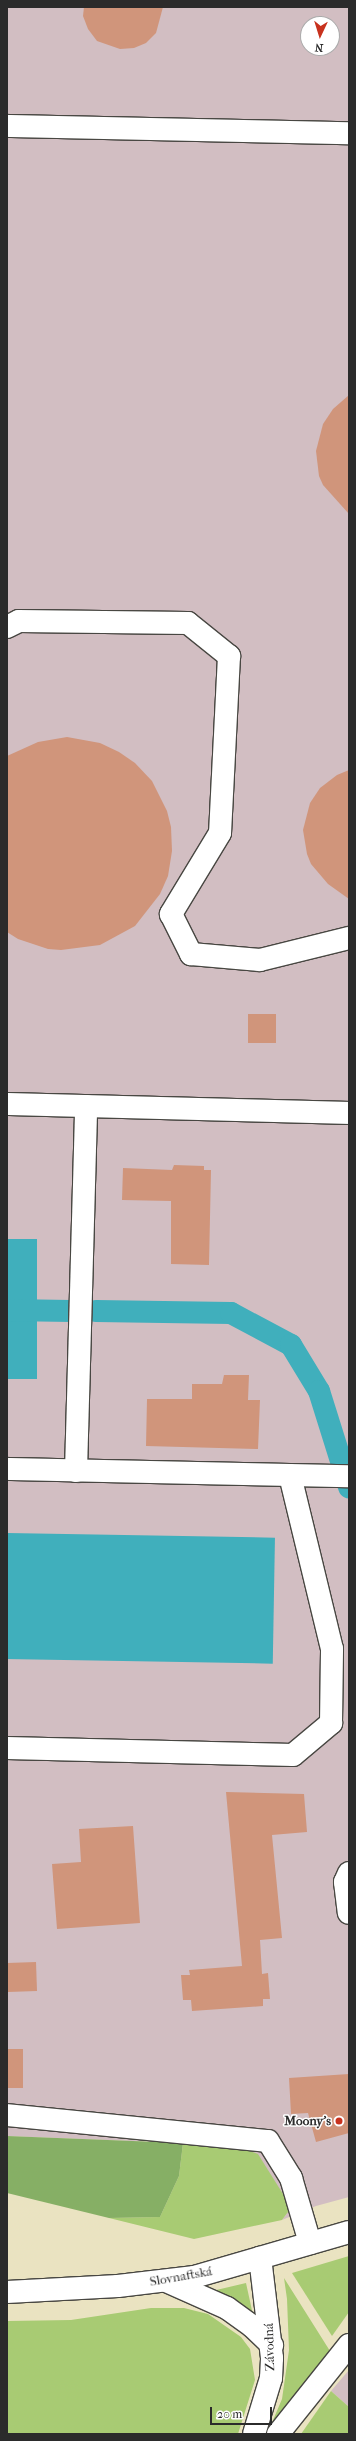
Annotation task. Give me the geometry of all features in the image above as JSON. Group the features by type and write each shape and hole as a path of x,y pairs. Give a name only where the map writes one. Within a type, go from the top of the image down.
{"main road":[{"path":"7,126 349,133"},
{"path":"7,626 19,621 188,623 229,656 220,833 171,914 190,954 260,960 349,938"},
{"path":"7,1104 349,1113"},
{"path":"76,1471 86,1106"},
{"path":"7,1469 339,1476"},
{"path":"7,1748 293,1755 331,1723 332,1649 290,1475"},
{"path":"349,1873 345,1882 349,1913"},
{"path":"7,2115 268,2141 291,2178 310,2243"},
{"name":"Slovnaftská","path":"7,2292 166,2281 260,2258 349,2232"},
{"name":"Závodná","path":"254,2434 271,2378 272,2346 260,2258"},
{"path":"166,2281 227,2308 252,2326 272,2346"},
{"path":"278,2434 349,2345"}],"shaded area":[{"path":"7,7 349,7 349,2197 316,2206 282,2220 288,2212 183,2143 7,2136"},
{"path":"349,2370 349,2407 331,2391"}],"green space":[{"path":"7,2136 183,2143 179,2176 160,2217 109,2218 7,2193"},
{"path":"183,2143 244,2149 258,2154 288,2202 288,2212 282,2220 194,2239 109,2218 160,2217 179,2176"},
{"path":"349,2256 349,2312 332,2336 292,2273"},
{"path":"284,2278 330,2351 268,2432 282,2399 289,2350 287,2299"},
{"path":"246,2283 253,2315 233,2298 212,2291"},
{"path":"151,2308 184,2308 208,2314 241,2337 250,2349 255,2380 238,2434 7,2434 7,2321 71,2320"},
{"path":"331,2391 349,2407 349,2434 301,2434"}],"water":[{"path":"7,1239 37,1239 37,1379 7,1379"},
{"path":"7,1533 275,1538 273,1664 7,1659"}],"building":[{"path":"84,7 163,7 156,33 146,43 134,48 120,49 97,41 88,29 83,16"},
{"path":"349,395 349,514 323,485 319,476 316,451 323,424 333,409"},
{"path":"67,737 100,743 119,752 135,763 152,781 167,811 171,827 172,851 168,876 160,894 135,926 100,945 61,950 48,949 18,939 7,932 7,756 38,742"},
{"path":"349,770 349,899 328,884 311,864 307,854 303,830 310,803 320,788 337,775"},
{"path":"248,1014 276,1014 276,1043 248,1043"},
{"path":"174,1165 204,1166 204,1170 211,1170 209,1265 171,1264 171,1201 122,1200 123,1168 172,1170"},
{"path":"224,1375 249,1375 248,1400 260,1400 258,1449 146,1446 147,1399 192,1399 192,1384 222,1384"},
{"path":"226,1792 304,1794 307,1832 272,1835 282,1938 260,1940 262,1974 268,1973 270,1999 263,1999 263,2006 192,2011 191,2000 183,2000 181,1975 190,1975 189,1970 242,1966"},
{"path":"133,1826 140,1923 57,1929 52,1864 81,1862 79,1829"},
{"path":"36,1962 37,1991 8,1992 7,1963"},
{"path":"7,2049 23,2049 23,2088 7,2088"},
{"path":"349,2074 349,2133 316,2142 308,2113 291,2114 289,2078"}],"waterway":[{"path":"7,1310 71,1311"},
{"path":"96,1311 231,1313 291,1345 319,1391 349,1487"}],"place":[{"name":"Moony's","path":"339,2121"}]}
